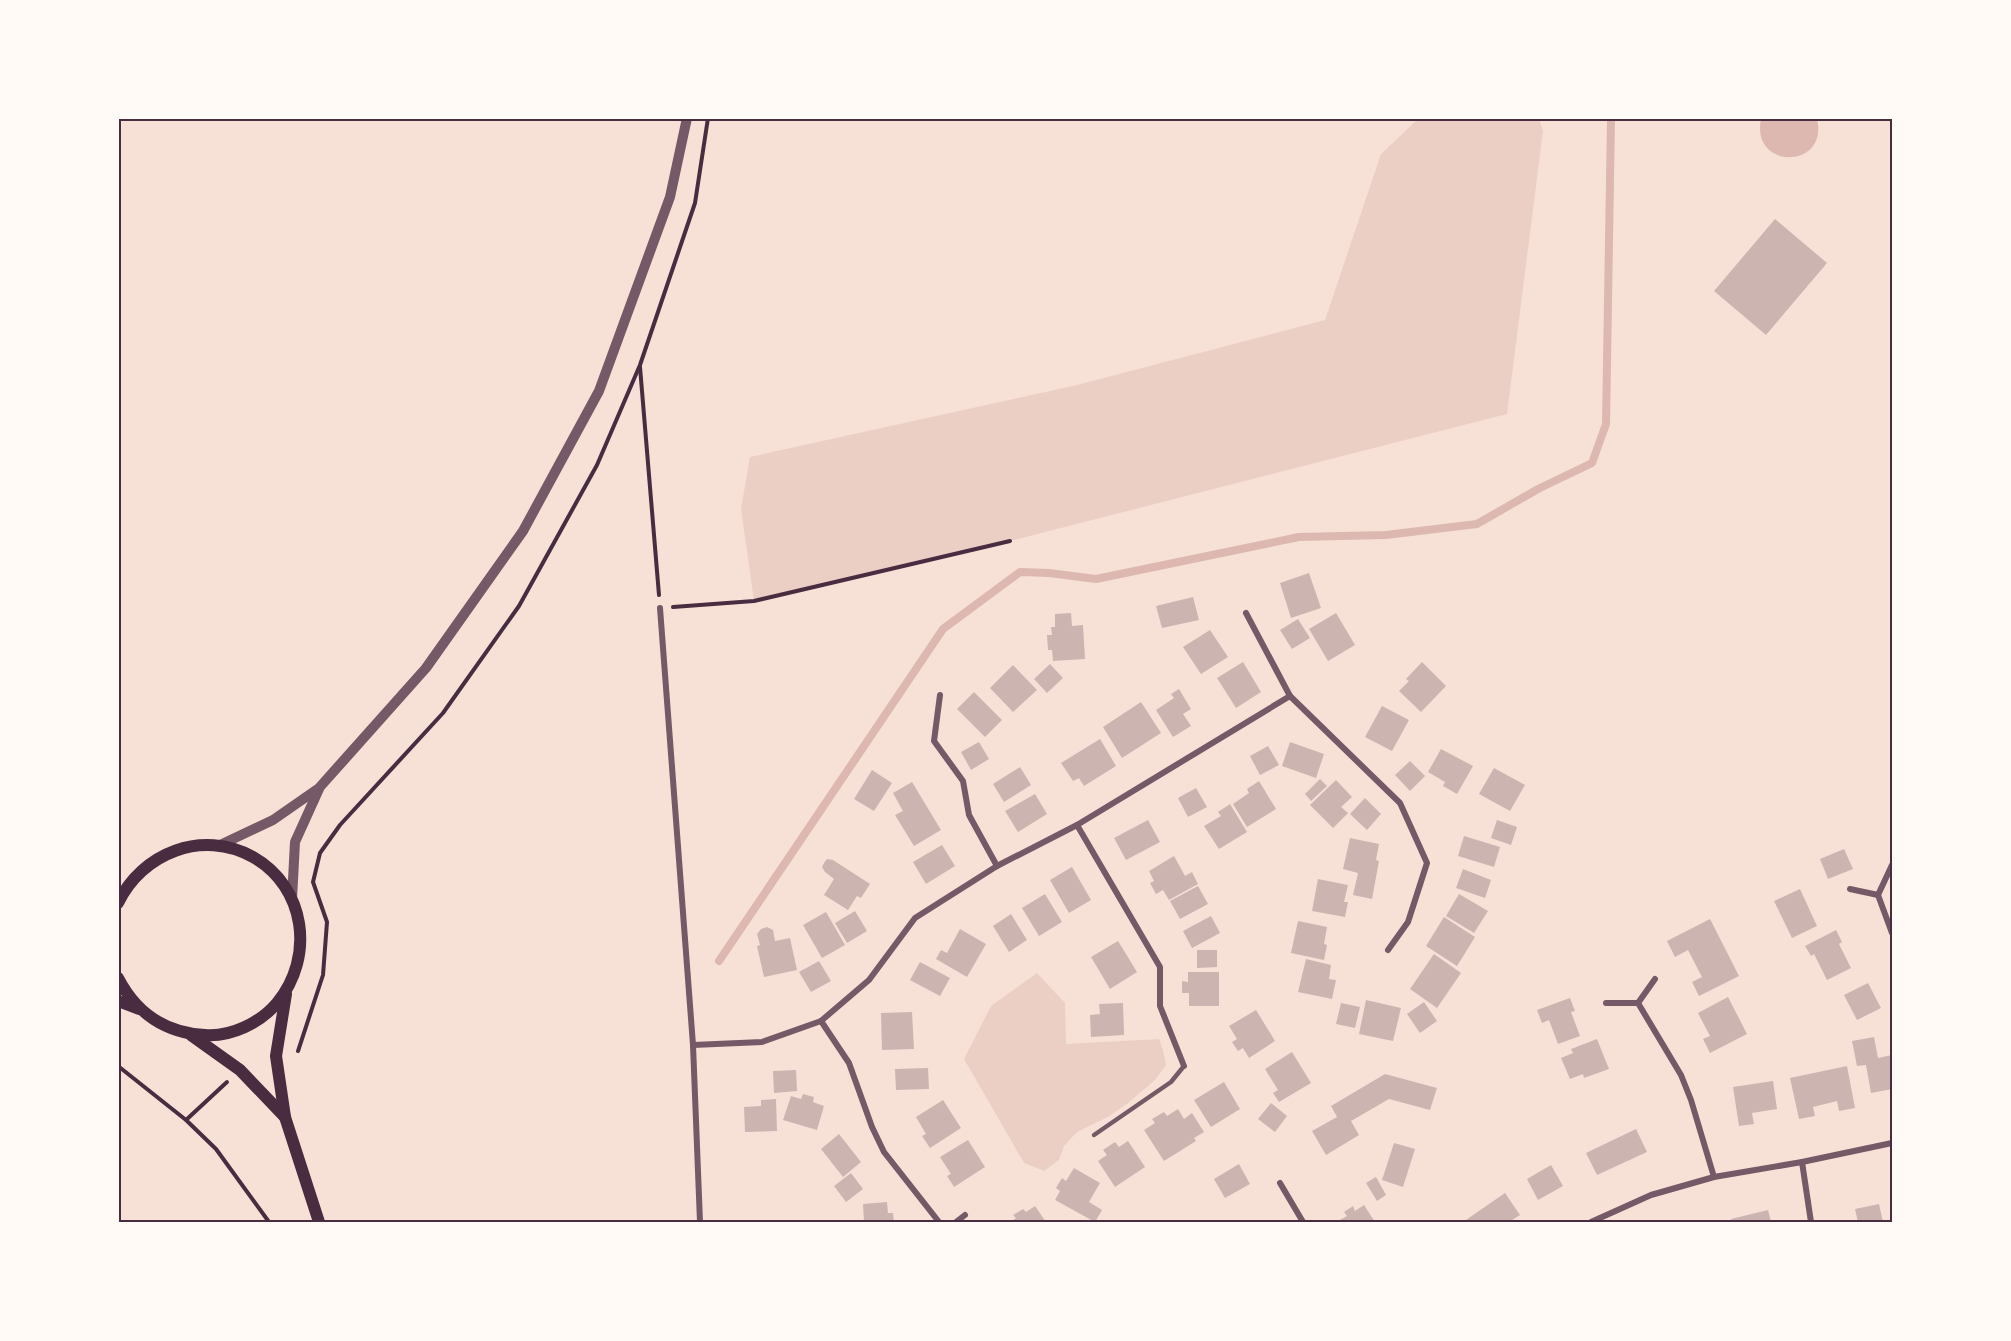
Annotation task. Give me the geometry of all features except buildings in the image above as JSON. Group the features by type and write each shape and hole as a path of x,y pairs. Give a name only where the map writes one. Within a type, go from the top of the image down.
{"main road":[{"path":"118,903 136,876 165,854 200,845 218,846 253,857 269,868 282,882 292,899 301,936 300,955 287,990 261,1018 227,1034 209,1036 190,1034 155,1021 140,1009 118,978"},
{"path":"287,990 276,1056 285,1117 319,1222"},
{"path":"118,1001 140,1009"},
{"path":"190,1034 240,1070 285,1117"}],"street":[{"path":"218,846 273,820 320,788 426,668 523,531 599,392 670,197 687,118"},
{"path":"660,608 693,1045 700,1222"},
{"path":"1246,613 1290,696 1400,803 1427,862 1408,922 1388,950"},
{"path":"940,695 934,741 963,781 969,815 996,866"},
{"path":"693,1045 762,1042 821,1021 869,980 915,918 996,866 1077,825 1290,696"},
{"path":"292,899 295,842 320,788"},
{"path":"1077,825 1160,967 1160,1006 1184,1066"},
{"path":"1892,865 1878,895 1893,933"},
{"path":"1850,889 1878,895"},
{"path":"1638,1003 1655,980"},
{"path":"1606,1003 1638,1003"},
{"path":"1638,1003 1681,1075 1691,1100 1714,1177"},
{"path":"821,1021 849,1063 872,1127 884,1152 939,1222"},
{"path":"1591,1222 1651,1195 1714,1177 1893,1143"},
{"path":"1802,1162 1811,1222"},
{"path":"1280,1183 1303,1222"},
{"path":"956,1222 966,1215"}],"lane":[{"path":"1094,1135 1171,1082 1184,1066"}],"path":[{"path":"297,1054 323,975 327,922 314,882 320,854 340,825 443,713 519,606 597,465 640,365 695,203 708,118"},
{"path":"640,365 660,608 754,601 1010,541"},
{"path":"118,1066 186,1120 216,1149 269,1222"},
{"path":"186,1120 223,1085"}],"shaded area":[{"path":"1418,119 1539,119 1543,131 1507,414 1010,541 754,601 741,509 750,457 1077,385 1325,320 1381,154"},
{"path":"1761,119 1817,119 1818,136 1812,148 1802,155 1789,157 1777,155 1767,148 1761,136"},
{"path":"1037,973 1065,1003 1066,1044 1159,1039 1166,1065 1155,1080 1128,1103 1108,1117 1077,1132 1064,1146 1059,1160 1044,1171 1024,1163 964,1059 991,1006"}],"waterway":[{"path":"719,961 943,629 1020,572 1096,579 1299,537 1386,535 1477,524 1538,489 1592,463 1606,424 1611,118"}]}
